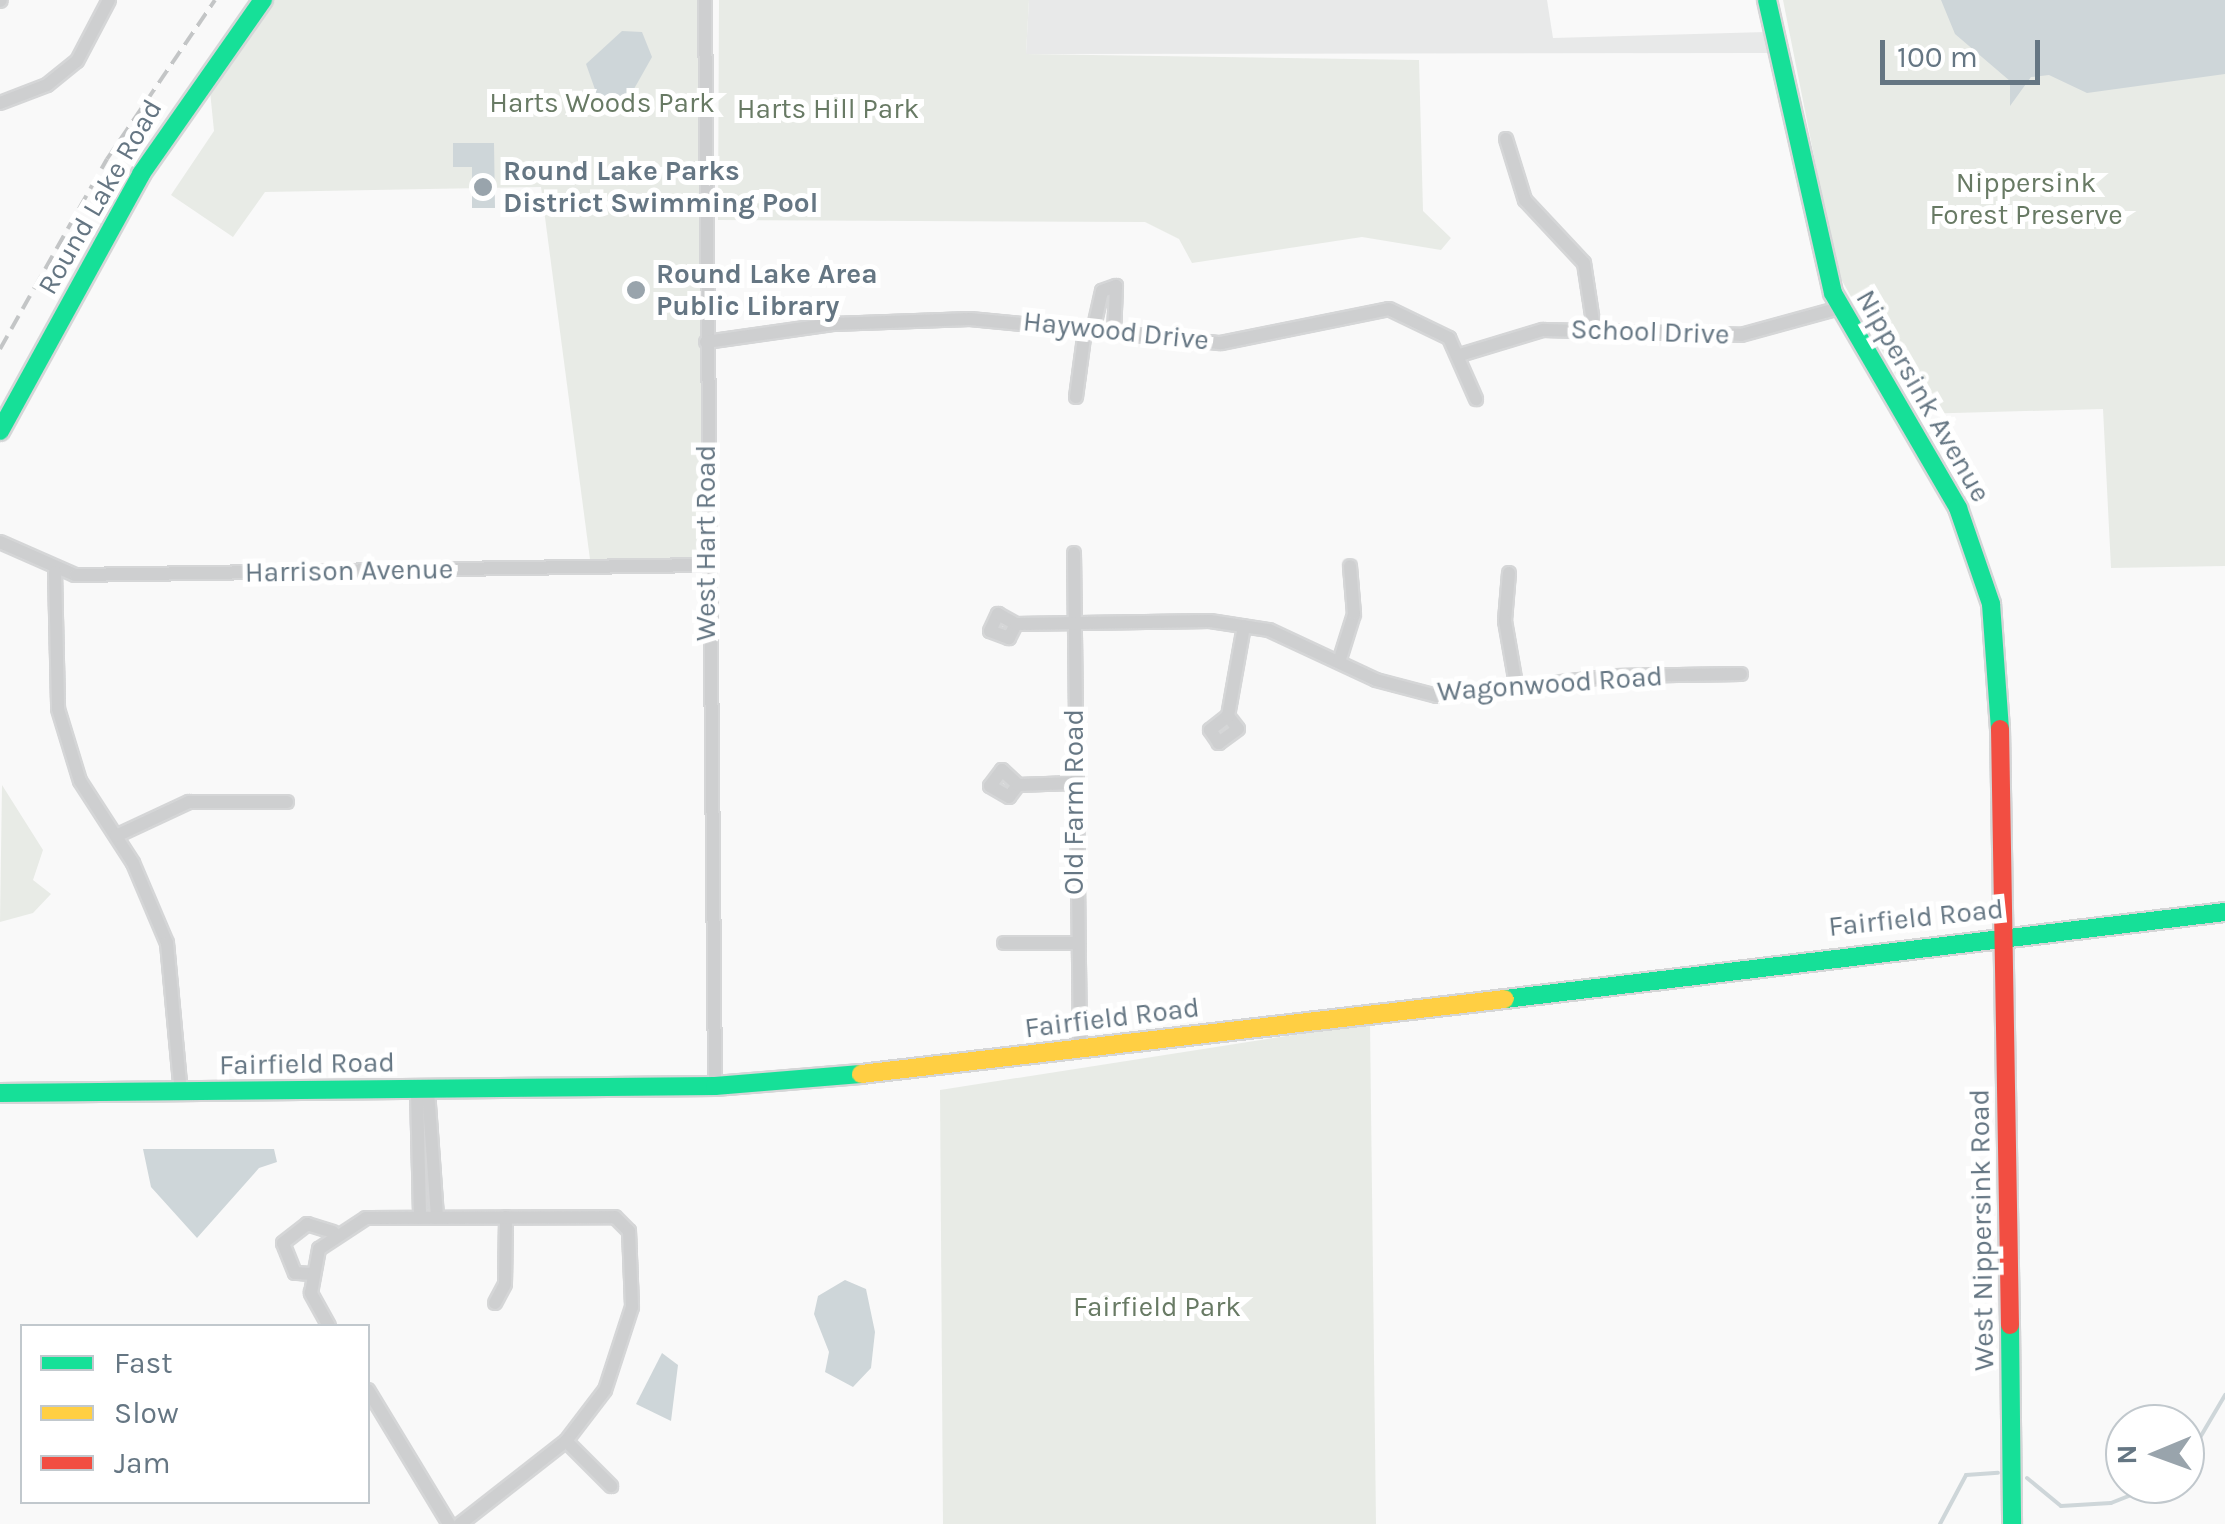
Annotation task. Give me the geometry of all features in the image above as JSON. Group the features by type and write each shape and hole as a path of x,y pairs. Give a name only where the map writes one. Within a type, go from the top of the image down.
{"street":[{"path":"0,103 47,85 77,61 109,0"},
{"name":"Round Lake Road","path":"0,431 141,174 263,0"},
{"name":"West Hart Road","path":"706,0 706,565 715,1086"},
{"name":"Nippersink Avenue","path":"1767,0 1812,224 1840,308 1980,558 1999,702 2007,936"},
{"path":"1506,139 1525,200 1584,263 1594,328"},
{"path":"1076,397 1089,331 1102,291 1116,286 1114,336"},
{"name":"School Drive","path":"1460,356 1512,335 1594,328 1740,335 1840,308"},
{"name":"Haywood Drive","path":"706,342 895,320 1222,342 1389,310 1435,325 1460,356 1476,399"},
{"name":"Harrison Avenue","path":"0,542 55,572 706,565"},
{"name":"Old Farm Road","path":"1074,553 1073,783 1080,1050"},
{"path":"1339,662 1354,614 1350,566"},
{"path":"55,572 58,709 80,781 116,836 175,970 181,1093"},
{"path":"1509,572 1505,621 1517,690"},
{"name":"Wagonwood Road","path":"1016,624 1244,626 1419,693 1517,690 1615,676 1741,674"},
{"path":"1228,716 1244,626"},
{"path":"1018,784 1073,783"},
{"path":"116,836 188,802 287,802"},
{"name":"Fairfield Road","path":"0,1094 715,1086 1080,1050 2225,912"},
{"name":"West Nippersink Road","path":"2007,936 2012,1524"},
{"path":"1004,944 1075,943"},
{"path":"423,1090 437,1216"},
{"path":"416,1217 423,1090"},
{"path":"494,1303 506,1284 506,1217"},
{"path":"328,1324 316,1305 311,1274 333,1232 366,1218 615,1218 629,1231 628,1332 604,1390 566,1441 460,1524"},
{"path":"311,1274 295,1273 282,1243 307,1224 333,1232"},
{"path":"370,1393 449,1524"},
{"path":"566,1441 611,1486"}],"shaded area":[{"path":"1029,0 1547,0 1553,38 1766,32 1770,53 1026,54"},
{"path":"1941,0 2225,0 2225,74 2087,93 2049,75 2031,77 2010,106 2010,81 1955,34"},
{"path":"622,31 642,32 652,57 621,112 603,112 586,64"},
{"name":"Round Lake Parks District Swimming Pool","path":"453,143 494,143 495,208 472,208 472,167 453,167"},
{"path":"143,1149 274,1149 277,1162 259,1168 197,1238 151,1187"},
{"path":"845,1280 866,1289 875,1332 871,1368 853,1387 825,1372 829,1352 814,1314 818,1296"},
{"path":"662,1353 678,1365 671,1421 636,1404"}],"green space":[{"name":"Harts Woods Park","path":"270,0 707,0 706,565 591,567 541,187 265,192 233,237 171,195 214,131 208,71"},
{"name":"Harts Hill Park","path":"719,0 1029,0 1026,54 1419,60 1423,211 1451,238 1441,250 1362,237 1192,263 1179,239 1145,222 718,220"},
{"name":"Nippersink Forest Preserve","path":"1783,0 2225,0 2225,566 2111,568 2103,409 1918,414 1837,272"},
{"path":"2,785 43,850 33,880 51,894 33,913 0,922"},
{"name":"Fairfield Park","path":"1370,1023 1376,1524 943,1524 940,1090"}],"waterway":[{"path":"2205,1429 2225,1395"},
{"path":"1940,1524 1966,1475 1998,1473"},
{"path":"2027,1478 2061,1506 2105,1503"}],"railway":[{"path":"0,349 107,159 215,0"}],"traffic: fast":[{"path":"0,431 141,174 263,0"},
{"path":"1767,0 1833,293 1958,508 1991,604 2000,729"},
{"path":"1505,999 2225,912"},
{"path":"0,1093 715,1086 861,1074"},
{"path":"2010,1325 2012,1524"}],"traffic: slow":[{"path":"861,1074 1505,999"}],"traffic: jam":[{"path":"2000,729 2010,1325"}],"place":[{"name":"Round Lake Parks District Swimming Pool","path":"483,187"},
{"name":"Round Lake Area Public Library","path":"636,290"}]}
